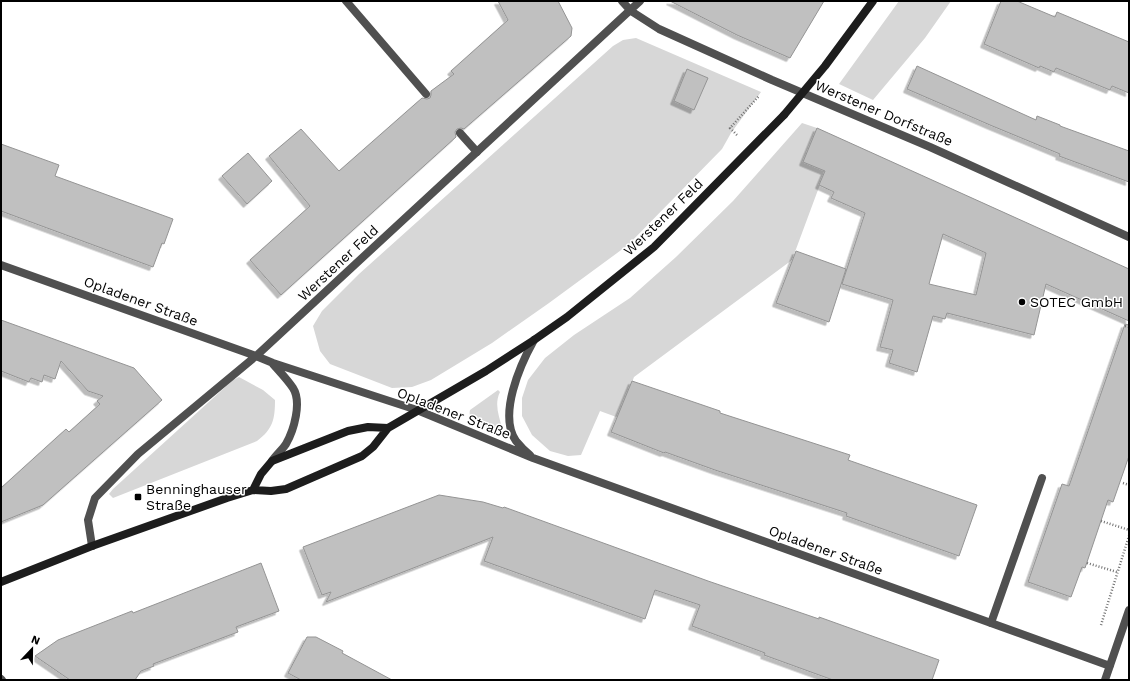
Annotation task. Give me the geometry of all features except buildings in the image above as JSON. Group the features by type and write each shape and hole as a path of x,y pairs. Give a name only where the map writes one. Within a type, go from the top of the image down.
{"main road":[{"name":"Werstener Feld","path":"1,582 92,546 213,503 253,490 271,491 286,489 362,456 373,447 388,428 486,371 534,340 567,317 654,247 784,115 824,66 873,1"},
{"path":"253,490 261,474 272,461 348,431 368,427 388,428"}],"street":[{"path":"346,1 426,94"},
{"name":"Werstener Dorfstraße","path":"622,1 631,11 659,29 772,80 930,147 1129,237"},
{"path":"631,11 640,1"},
{"name":"Werstener Feld","path":"92,546 88,520 95,498 138,454 256,356 631,11"},
{"path":"460,133 477,152"},
{"name":"Opladener Straße","path":"1,265 273,363 417,410 533,458 1110,666"},
{"name":"Opladener Straße","path":"533,458 516,441 510,424 511,404 515,382 524,358 534,340"},
{"name":"Opladener Straße","path":"272,461 285,444 290,434 294,423 297,405 294,389 273,363"},
{"path":"990,623 1042,478"},
{"path":"1105,680 1129,610"}],"path":[{"path":"730,128 755,101"},
{"path":"1125,326 1129,327"},
{"path":"1123,483 1129,485"},
{"path":"1101,521 1129,530"},
{"path":"1087,563 1117,572"}],"shaded area":[{"path":"899,1 951,1 925,38 873,100 839,84"},
{"path":"636,38 761,92 731,133 722,149 628,245 492,343 431,380 412,387 392,388 330,364 320,351 313,326 322,311 359,274 613,46 623,40"},
{"path":"802,123 817,128 825,171 792,260 634,377 619,418 600,411 581,455 568,456 550,451 532,435 522,416 522,398 528,380 545,358 574,335 630,298 676,257 733,201"},
{"path":"239,377 263,390 275,400 274,418 270,428 262,437 257,441 113,498 109,494 233,380"},
{"path":"498,390 500,392 497,401 502,428 488,427 473,420 470,416 470,410"}],"place":[{"name":"SOTEC GmbH","path":"1022,302"},
{"name":"Benninghauser Straße","path":"138,497"}]}
